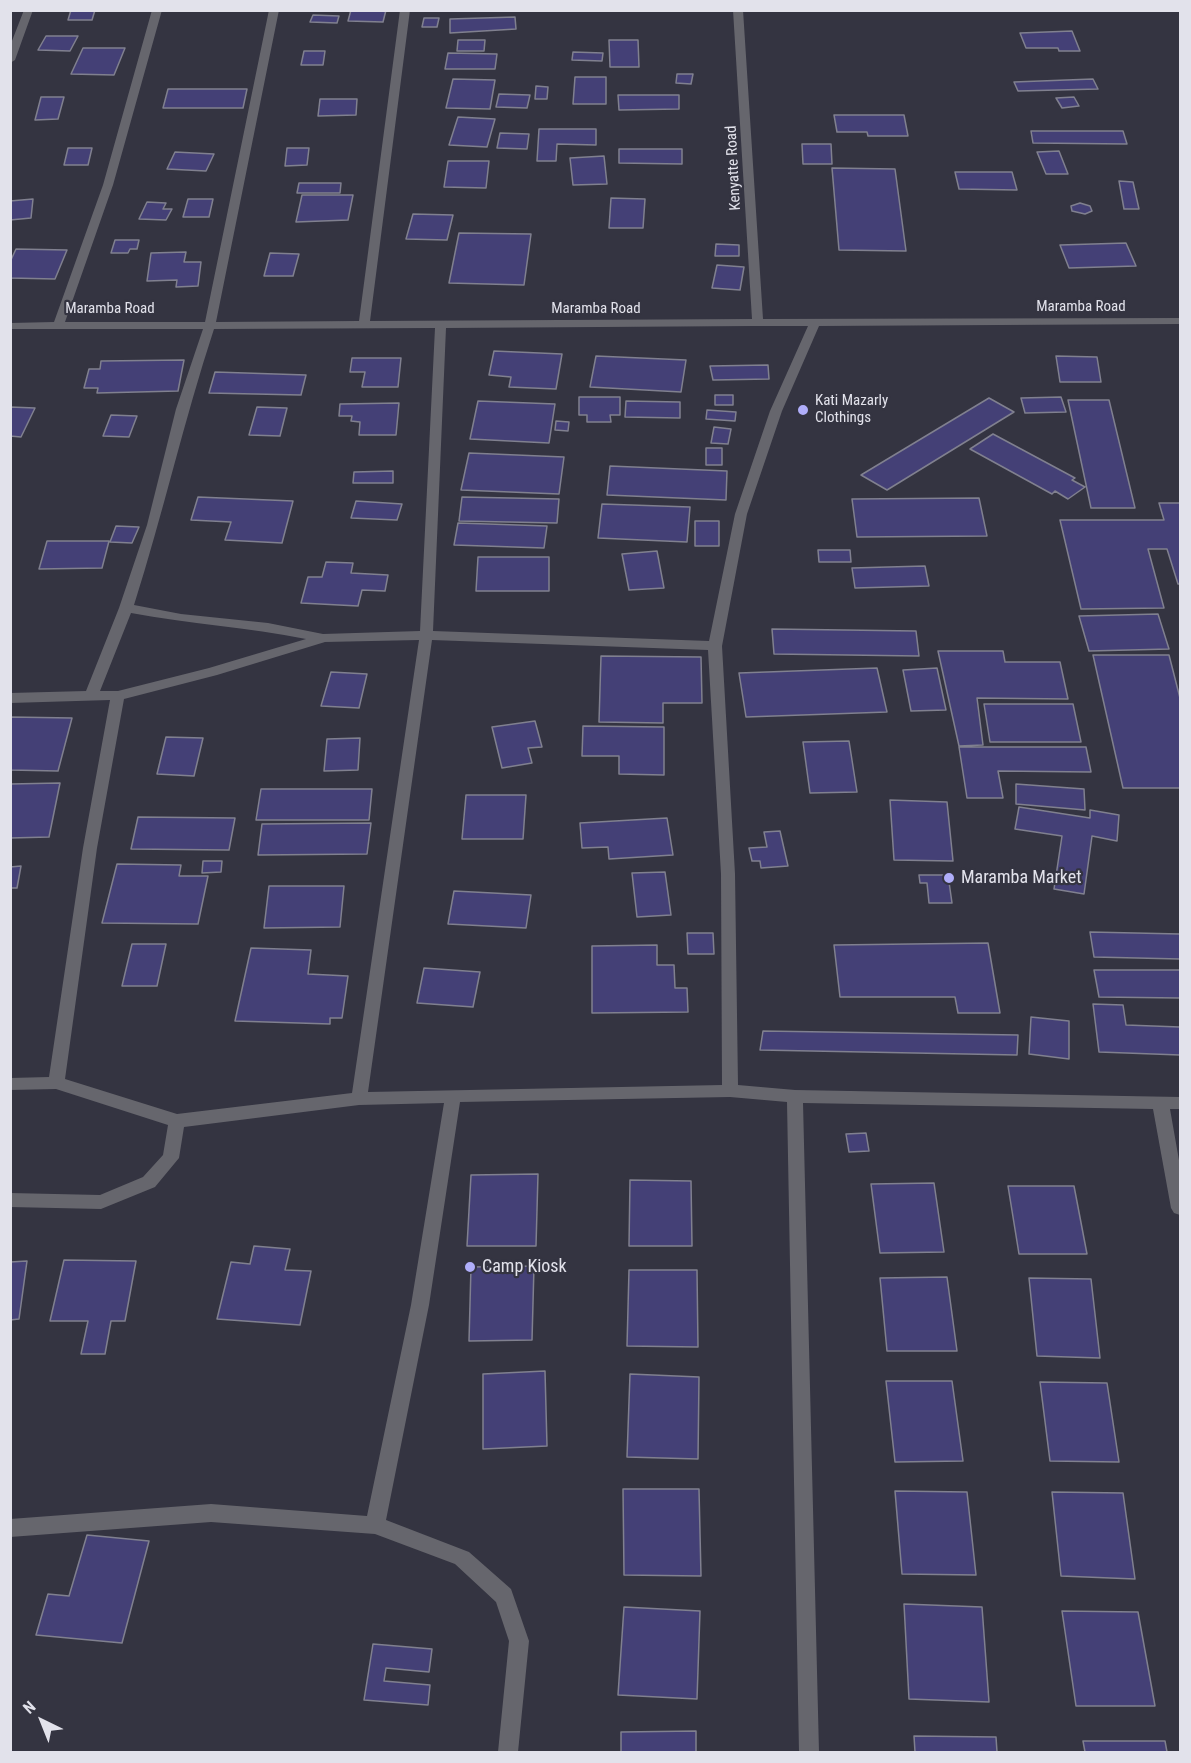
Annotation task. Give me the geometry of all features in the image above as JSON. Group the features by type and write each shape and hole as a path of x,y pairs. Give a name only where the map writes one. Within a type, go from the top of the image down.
{"street":[{"path":"10,60 29,10"},
{"path":"59,324 108,185 157,10"},
{"path":"91,694 126,608 153,525 182,409 210,324 274,10"},
{"path":"364,324 405,10"},
{"name":"Kenyatte Road","path":"738,10 758,324"},
{"name":"Maramba Road","path":"10,326 1180,321"},
{"path":"730,1091 728,874 715,646 741,514 776,411 815,322"},
{"path":"359,1099 426,635 441,323"},
{"path":"126,608 181,618 268,627 323,638 426,635 715,646"},
{"path":"10,698 91,694 118,696 212,672 323,638"},
{"path":"56,1083 90,848 118,696"},
{"path":"10,1084 56,1083 177,1121 359,1099 730,1091 795,1096 1180,1103"},
{"path":"375,1525 420,1305 453,1096"},
{"path":"795,1096 809,1752"},
{"path":"1160,1102 1175,1144 1180,1208"},
{"path":"10,1200 101,1202 149,1182 171,1158 177,1121"},
{"path":"10,1528 211,1513 375,1525 462,1558 504,1596 519,1641 508,1752"}],"building":[{"path":"71,10 95,10 92,20 68,20"},
{"path":"351,10 386,10 383,22 348,21"},
{"path":"313,15 339,16 337,23 310,22"},
{"path":"515,17 516,29 450,33 450,19"},
{"path":"424,18 439,18 437,27 422,27"},
{"path":"1072,31 1080,51 1026,48 1020,33"},
{"path":"46,36 78,36 70,51 38,50"},
{"path":"458,40 485,40 484,51 457,51"},
{"path":"609,40 638,40 639,67 610,67"},
{"path":"83,48 125,48 114,75 71,74"},
{"path":"304,51 325,51 323,65 301,65"},
{"path":"573,52 603,53 602,61 572,60"},
{"path":"448,53 497,54 495,69 445,69"},
{"path":"677,74 693,74 691,84 676,83"},
{"path":"575,77 606,77 606,104 573,104"},
{"path":"453,79 495,80 490,109 446,108"},
{"path":"1093,79 1098,89 1018,91 1014,82"},
{"path":"536,86 548,87 547,99 535,99"},
{"path":"168,89 247,89 243,108 163,108"},
{"path":"499,94 530,95 527,108 496,107"},
{"path":"618,95 679,95 679,109 619,110"},
{"path":"41,97 64,97 58,119 35,120"},
{"path":"1074,97 1079,106 1062,108 1056,98"},
{"path":"320,99 357,99 356,115 318,116"},
{"path":"834,115 904,115 908,136 868,136 867,132 837,132"},
{"path":"458,117 495,119 487,147 449,145"},
{"path":"539,129 596,129 596,145 557,144 556,161 537,161"},
{"path":"1031,131 1123,131 1127,144 1033,143"},
{"path":"500,133 529,134 527,149 497,148"},
{"path":"802,144 831,144 832,164 803,164"},
{"path":"68,148 92,148 88,165 64,165"},
{"path":"287,148 309,148 307,165 285,166"},
{"path":"619,149 682,149 682,164 619,163"},
{"path":"1059,151 1068,174 1046,174 1037,152"},
{"path":"175,152 214,154 206,171 167,169"},
{"path":"604,156 607,184 573,185 570,158"},
{"path":"448,161 489,161 486,188 444,187"},
{"path":"832,168 895,169 906,251 839,250"},
{"path":"955,172 1012,172 1017,190 959,189"},
{"path":"1119,181 1133,182 1139,209 1124,209"},
{"path":"299,183 341,183 340,193 297,193"},
{"path":"302,195 353,195 348,220 296,222"},
{"path":"611,198 645,199 643,228 609,228"},
{"path":"33,199 31,218 10,220 10,201"},
{"path":"188,199 213,199 209,217 183,217"},
{"path":"147,202 166,203 163,209 172,209 166,220 139,219"},
{"path":"1080,203 1090,206 1092,211 1085,214 1072,211 1071,206"},
{"path":"413,214 453,215 447,240 406,239"},
{"path":"459,233 531,234 524,285 449,283"},
{"path":"115,240 139,240 137,249 130,249 128,253 111,253"},
{"path":"1126,243 1136,266 1069,268 1060,245"},
{"path":"716,244 739,245 739,256 715,256"},
{"path":"16,249 67,250 55,279 10,278 10,262"},
{"path":"186,252 184,262 201,262 198,286 176,287 177,280 147,281 151,253"},
{"path":"270,253 299,254 293,276 264,276"},
{"path":"717,265 744,267 740,290 712,288"},
{"path":"494,351 562,354 556,389 509,387 511,377 489,375"},
{"path":"596,356 686,360 681,392 590,387"},
{"path":"1056,356 1097,357 1101,382 1060,382"},
{"path":"352,358 401,358 398,387 362,387 365,372 350,372"},
{"path":"184,360 178,391 97,393 98,388 84,388 89,369 100,369 101,361"},
{"path":"768,365 769,379 713,380 710,366"},
{"path":"215,372 306,375 301,395 209,393"},
{"path":"715,395 733,395 733,405 715,405"},
{"path":"579,397 620,397 620,415 610,415 611,422 587,422 587,415 579,415"},
{"path":"1061,397 1066,412 1025,413 1021,398"},
{"path":"989,398 1014,412 887,490 861,475"},
{"path":"1068,400 1109,400 1135,508 1091,508"},
{"path":"478,401 555,404 549,443 470,439"},
{"path":"626,401 680,402 680,418 625,417"},
{"path":"399,403 396,435 359,435 360,422 351,421 352,416 339,416 340,404"},
{"path":"10,407 35,408 21,437 10,436"},
{"path":"257,407 287,408 280,436 249,435"},
{"path":"707,410 736,412 735,421 706,419"},
{"path":"111,415 137,416 129,437 103,436"},
{"path":"556,421 569,422 568,431 555,430"},
{"path":"714,427 731,429 728,444 711,443"},
{"path":"993,434 1075,478 1072,480 1085,487 1068,499 1055,491 1052,494 970,449"},
{"path":"706,448 722,448 722,465 706,465"},
{"path":"469,453 564,457 559,494 461,490"},
{"path":"610,466 727,471 726,500 607,495"},
{"path":"393,471 393,483 353,483 354,472"},
{"path":"198,497 293,501 282,543 225,540 231,522 191,520"},
{"path":"462,497 559,499 557,523 459,521"},
{"path":"979,498 987,536 857,537 852,499"},
{"path":"356,501 402,504 397,520 351,518"},
{"path":"1159,503 1180,503 1180,584 1178,584 1167,549 1148,549 1164,608 1081,609 1060,520 1164,520"},
{"path":"602,504 690,507 687,542 598,538"},
{"path":"695,521 719,521 719,546 695,546"},
{"path":"458,523 547,526 544,548 454,545"},
{"path":"116,526 139,527 132,543 110,542"},
{"path":"47,541 109,541 102,568 39,569"},
{"path":"818,550 850,550 851,562 819,562"},
{"path":"657,551 664,588 629,590 622,554"},
{"path":"478,557 549,557 549,591 476,591"},
{"path":"326,562 353,563 351,573 388,575 385,591 362,590 358,606 301,603 308,577 322,577"},
{"path":"925,566 929,586 855,588 852,568"},
{"path":"1158,614 1169,649 1089,651 1079,616"},
{"path":"772,629 916,631 919,656 774,654"},
{"path":"938,651 1003,651 1005,662 1060,662 1068,699 977,698 983,745 959,746"},
{"path":"1093,655 1169,655 1180,698 1180,788 1123,788"},
{"path":"601,656 701,657 702,703 663,703 663,723 599,722"},
{"path":"877,668 887,712 746,717 739,673"},
{"path":"937,668 946,710 911,711 903,670"},
{"path":"331,672 367,674 359,708 321,706"},
{"path":"984,704 1073,704 1081,742 990,742"},
{"path":"10,717 72,718 58,771 10,770"},
{"path":"535,721 542,747 528,748 532,763 502,768 492,727"},
{"path":"583,726 664,727 664,775 619,774 619,756 582,756"},
{"path":"166,737 203,738 194,776 157,774"},
{"path":"360,738 358,770 324,771 327,739"},
{"path":"849,741 857,792 810,793 803,742"},
{"path":"959,747 1086,747 1091,772 998,771 1003,798 967,798"},
{"path":"60,783 49,837 10,838 10,784"},
{"path":"1016,784 1084,789 1085,810 1016,804"},
{"path":"261,789 372,789 369,820 256,820"},
{"path":"466,795 526,795 523,839 462,839"},
{"path":"890,800 947,802 953,861 894,860"},
{"path":"1019,807 1090,818 1090,810 1119,815 1117,841 1092,836 1084,894 1054,889 1062,836 1015,829"},
{"path":"138,817 235,818 229,850 131,849"},
{"path":"667,818 673,855 609,859 608,847 582,848 580,823"},
{"path":"371,823 367,854 258,855 262,824"},
{"path":"780,831 788,866 761,868 760,861 752,861 749,848 767,847 764,832"},
{"path":"203,861 222,861 221,872 202,873"},
{"path":"117,864 181,865 179,876 208,876 198,924 102,923"},
{"path":"21,866 17,888 10,888 10,867"},
{"path":"665,872 671,915 637,917 632,873"},
{"path":"919,875 948,875 952,903 929,903 927,883 920,883"},
{"path":"269,886 344,886 340,927 264,928"},
{"path":"454,891 531,895 526,928 448,924"},
{"path":"1090,932 1180,934 1180,959 1094,957"},
{"path":"687,933 713,933 714,954 688,954"},
{"path":"988,943 1000,1013 958,1013 955,997 840,997 834,945"},
{"path":"132,944 166,944 157,986 122,986"},
{"path":"657,945 657,965 674,965 675,988 687,988 688,1012 592,1013 592,946"},
{"path":"251,948 311,950 308,974 348,976 342,1018 330,1018 330,1024 235,1021"},
{"path":"424,968 480,972 473,1007 417,1003"},
{"path":"1094,970 1180,970 1180,998 1099,997"},
{"path":"1093,1004 1123,1005 1126,1025 1180,1027 1180,1055 1099,1052"},
{"path":"1031,1017 1069,1021 1069,1059 1029,1054"},
{"path":"763,1031 1018,1035 1017,1055 760,1050"},
{"path":"866,1133 869,1151 849,1152 846,1134"},
{"path":"538,1174 536,1246 467,1246 471,1175"},
{"path":"630,1180 691,1181 692,1246 629,1246"},
{"path":"934,1183 944,1252 880,1253 871,1184"},
{"path":"1008,1186 1074,1186 1087,1254 1019,1254"},
{"path":"254,1246 290,1249 285,1270 311,1271 300,1325 217,1319 231,1262 250,1264"},
{"path":"64,1260 136,1261 125,1321 111,1321 105,1354 81,1354 88,1321 50,1321"},
{"path":"27,1261 19,1319 10,1320 10,1262"},
{"path":"534,1266 532,1340 469,1341 471,1267"},
{"path":"629,1270 697,1270 698,1347 627,1346"},
{"path":"947,1277 957,1351 887,1351 880,1278"},
{"path":"1029,1278 1091,1279 1100,1358 1037,1356"},
{"path":"545,1371 547,1446 483,1449 483,1374"},
{"path":"630,1374 699,1377 698,1459 627,1457"},
{"path":"886,1381 952,1381 963,1461 895,1462"},
{"path":"1040,1382 1107,1383 1119,1462 1050,1461"},
{"path":"623,1489 699,1489 701,1576 624,1575"},
{"path":"895,1491 967,1492 976,1575 902,1574"},
{"path":"1052,1492 1123,1493 1135,1579 1061,1576"},
{"path":"87,1535 149,1541 122,1643 36,1635 48,1594 69,1596"},
{"path":"904,1604 982,1607 989,1702 909,1699"},
{"path":"624,1607 700,1611 697,1699 618,1695"},
{"path":"1062,1611 1138,1612 1155,1706 1076,1706"},
{"path":"373,1644 432,1649 429,1672 386,1668 384,1681 430,1685 428,1705 364,1700"},
{"path":"696,1731 696,1752 621,1752 621,1732"},
{"path":"914,1736 996,1737 997,1752 915,1752"},
{"path":"1083,1741 1165,1741 1167,1752 1085,1752"}],"place":[{"name":"Kati Mazarly Clothings","path":"803,410"},
{"name":"Maramba Market","path":"949,878"},
{"name":"Camp Kiosk","path":"470,1267"}]}
